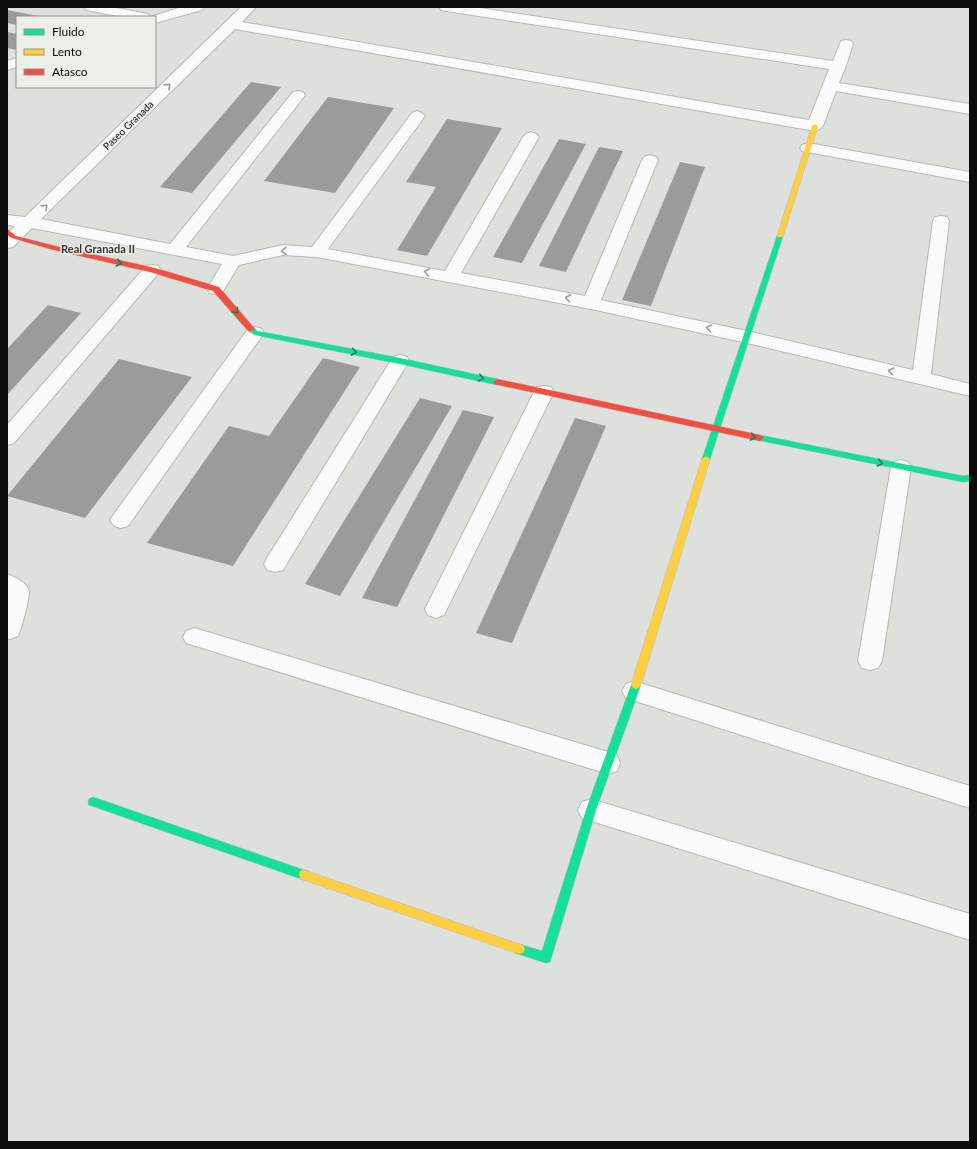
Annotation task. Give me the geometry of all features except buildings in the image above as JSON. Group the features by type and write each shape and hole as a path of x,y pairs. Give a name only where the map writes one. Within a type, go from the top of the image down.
{"street":[{"path":"91,7 138,16"},
{"path":"156,19 197,7"},
{"name":"Paseo Granada","path":"9,237 30,222 249,7"},
{"path":"446,7 839,66"},
{"path":"232,24 815,126"},
{"path":"94,802 546,958 591,810 634,691 715,429 747,337 815,126 839,66 846,44"},
{"path":"831,86 970,109"},
{"path":"174,250 298,95"},
{"path":"317,252 416,116"},
{"path":"451,276 530,137"},
{"path":"808,148 970,177"},
{"path":"591,303 650,160"},
{"path":"7,220 30,222 233,261 283,250 317,252 591,303 747,337 970,390"},
{"path":"921,378 941,221"},
{"path":"9,237 152,270 216,289 255,333 400,361 715,429 901,467 963,479 970,478"},
{"path":"216,289 233,261"},
{"path":"7,438 152,270"},
{"path":"121,520 255,333"},
{"path":"275,564 400,361"},
{"path":"436,610 544,392"},
{"path":"870,661 901,467"},
{"path":"7,582 18,591 10,630"},
{"path":"194,637 608,763"},
{"path":"634,691 970,797"},
{"path":"591,810 970,927"}],"traffic: fast":[{"path":"706,459 780,236"},
{"path":"251,329 255,333 400,361 497,382"},
{"path":"760,438 963,479 970,478"},
{"path":"519,949 546,958 591,810 636,685"},
{"path":"93,802 304,875"}],"traffic: slow":[{"path":"780,236 815,126"},
{"path":"636,685 706,459"},
{"path":"304,875 519,949"}],"traffic: jam":[{"path":"7,231 14,237 54,248 152,270 216,289 251,329"},
{"path":"497,382 760,438"}],"district":[{"name":"Real Granada II","path":"98,248"}]}
